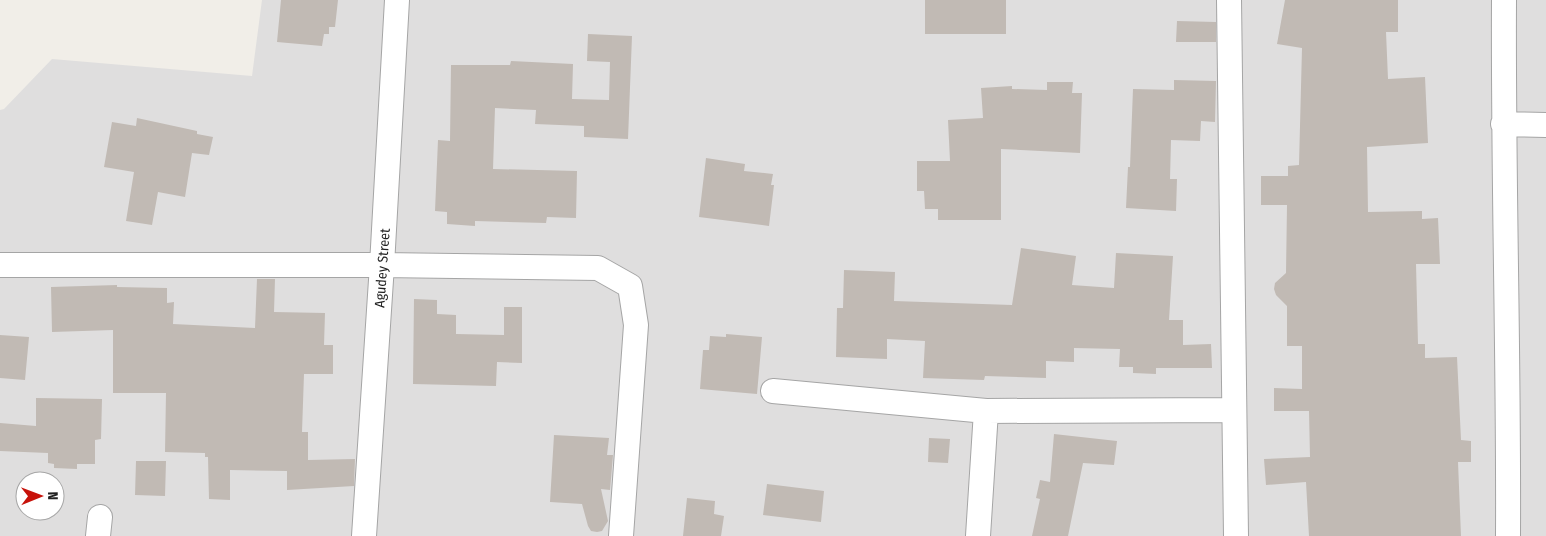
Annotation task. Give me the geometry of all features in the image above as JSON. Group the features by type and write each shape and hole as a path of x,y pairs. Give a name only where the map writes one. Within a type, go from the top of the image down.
{"street":[{"name":"Agudey Street","path":"364,536 397,0"},
{"path":"1229,0 1236,536"},
{"path":"1504,0 1508,536"},
{"path":"1504,124 1546,125"},
{"path":"0,265 382,265 598,268 630,286 636,325 621,536"},
{"path":"773,391 986,410 1233,410"},
{"path":"978,536 986,410"}],"shaded area":[{"path":"262,0 1546,0 1546,536 0,536 0,110 4,109 52,59 252,76"}],"building":[{"path":"281,0 338,0 335,27 329,27 329,34 324,34 322,46 277,42"},
{"path":"925,0 1006,0 1006,34 925,34"},
{"path":"1285,0 1398,0 1398,32 1386,32 1388,79 1425,77 1428,143 1367,147 1368,212 1422,211 1422,219 1438,218 1440,264 1416,264 1418,344 1425,344 1425,358 1457,357 1461,440 1471,441 1471,462 1458,462 1461,536 1309,536 1306,482 1266,485 1264,459 1310,457 1309,411 1274,411 1274,388 1302,389 1302,346 1287,346 1287,306 1276,295 1274,289 1275,283 1286,273 1287,205 1261,205 1261,176 1288,176 1288,166 1299,165 1302,48 1277,44"},
{"path":"1177,21 1216,22 1216,42 1176,42"},
{"path":"588,34 632,36 628,139 584,137 584,126 535,124 536,110 495,108 493,169 577,171 576,218 547,217 546,223 475,221 475,226 447,224 447,212 435,211 438,140 450,141 451,65 510,65 511,61 573,64 572,99 609,100 610,62 587,61"},
{"path":"1174,80 1216,81 1215,122 1201,121 1200,141 1171,140 1170,179 1177,179 1176,211 1126,208 1128,167 1130,167 1133,89 1174,90"},
{"path":"1047,82 1073,82 1072,93 1082,93 1080,153 1001,149 1001,220 938,220 938,209 925,209 924,191 917,191 917,161 950,161 948,120 983,118 981,88 1012,86 1012,89 1047,90"},
{"path":"137,118 197,131 197,134 213,137 209,155 192,153 185,197 158,192 152,225 126,221 134,172 104,167 112,122 136,126"},
{"path":"706,158 745,164 744,171 773,174 771,185 774,185 769,226 699,217"},
{"path":"1021,248 1076,256 1072,285 1114,288 1116,253 1173,256 1169,320 1183,320 1183,345 1211,344 1212,368 1156,368 1156,374 1133,373 1133,367 1119,367 1120,349 1074,348 1074,362 1046,361 1046,378 985,376 984,380 923,378 925,341 887,339 887,359 836,357 837,308 843,308 844,270 895,272 894,301 1012,305"},
{"path":"257,279 275,279 274,312 325,313 324,345 333,345 333,374 304,374 302,432 308,432 308,460 355,459 354,486 287,490 287,471 230,470 230,500 209,499 208,457 205,457 205,453 165,452 166,393 113,393 113,330 52,332 51,287 117,285 117,287 167,288 167,303 174,302 173,324 255,328"},
{"path":"414,299 437,300 437,314 456,315 456,334 504,335 504,307 522,307 522,363 497,362 496,386 413,384"},
{"path":"726,334 762,337 757,394 700,389 703,350 709,350 710,336 726,337"},
{"path":"0,335 29,337 25,380 0,378"},
{"path":"36,398 102,399 101,439 95,440 95,464 77,464 77,469 54,468 54,464 48,463 48,453 0,451 0,423 36,426"},
{"path":"1054,434 1117,441 1114,465 1083,463 1068,536 1032,536 1040,499 1036,498 1040,480 1050,482"},
{"path":"554,435 609,438 607,455 613,455 610,490 601,489 608,521 602,531 591,531 582,504 550,502"},
{"path":"929,438 950,439 948,463 928,462"},
{"path":"136,461 166,461 165,496 135,495"},
{"path":"767,484 824,491 821,522 763,515"},
{"path":"687,498 715,501 714,514 724,516 721,536 683,536"}]}
